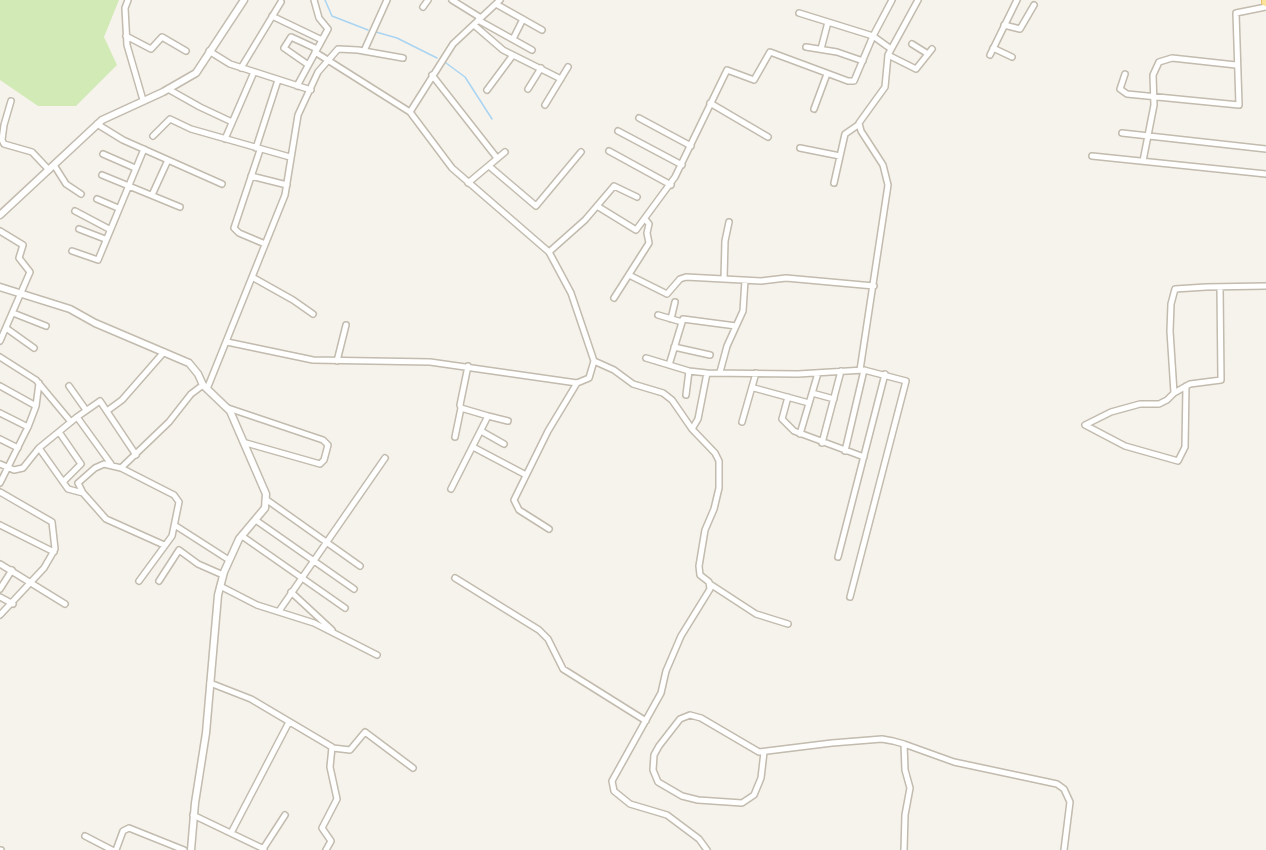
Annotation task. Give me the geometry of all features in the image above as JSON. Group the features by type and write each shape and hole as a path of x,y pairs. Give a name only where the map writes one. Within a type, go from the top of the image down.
{"street":[{"path":"128,0 125,8 126,36 144,100"},
{"path":"0,215 97,124 196,73 243,0"},
{"path":"297,86 328,29 319,18 314,0"},
{"path":"364,51 387,0"},
{"path":"423,7 428,0"},
{"path":"452,0 478,21 532,50"},
{"path":"597,206 633,230 645,219 682,165 727,70 754,80 770,52 853,82 892,0"},
{"path":"834,183 846,132 858,125 886,83 890,52 918,0"},
{"path":"990,55 1017,0"},
{"path":"242,68 281,2"},
{"path":"410,112 453,44 498,2 542,30"},
{"path":"1004,25 1020,29 1035,5"},
{"path":"1125,74 1122,93 1239,105 1236,13 1266,7"},
{"path":"799,13 873,36 890,52 916,69 930,51 912,44"},
{"path":"272,16 322,40"},
{"path":"513,39 523,19"},
{"path":"478,21 494,43 513,55 561,78"},
{"path":"821,49 828,22"},
{"path":"126,36 151,49 162,37 186,51"},
{"path":"227,342 275,354 337,361 411,361 468,366 577,383 589,378 594,360 571,293 549,252 452,168 410,112 291,37 284,48 307,64"},
{"path":"806,47 863,61"},
{"path":"993,48 1012,57"},
{"path":"121,468 205,387 227,342 285,195 298,115 318,72 338,49 403,58"},
{"path":"209,51 230,64 311,90"},
{"path":"487,90 513,55"},
{"path":"1143,161 1154,97 1155,68 1166,58 1236,64"},
{"path":"546,105 568,67"},
{"path":"528,89 541,68"},
{"path":"225,139 254,72"},
{"path":"814,109 828,74"},
{"path":"432,75 497,158"},
{"path":"265,244 239,233 234,228 278,80"},
{"path":"168,89 232,122"},
{"path":"11,101 4,125 2,140 4,144 32,152 52,167 66,184 81,194"},
{"path":"710,103 768,137"},
{"path":"639,118 691,146"},
{"path":"153,136 170,119 191,129 291,158"},
{"path":"97,124 144,149 222,184"},
{"path":"845,451 862,370 888,185 883,165 858,125"},
{"path":"618,131 682,165"},
{"path":"1122,133 1148,134 1266,149"},
{"path":"800,148 840,156"},
{"path":"72,251 98,260 127,185 144,149"},
{"path":"609,151 670,185"},
{"path":"468,183 505,152"},
{"path":"489,166 533,205 537,205 581,152"},
{"path":"103,154 135,168"},
{"path":"1092,156 1266,174"},
{"path":"152,195 168,160"},
{"path":"102,174 180,207"},
{"path":"251,176 286,185"},
{"path":"549,252 585,220 614,186 637,197"},
{"path":"97,200 118,208"},
{"path":"75,211 109,229"},
{"path":"614,298 649,243 647,233 650,224 645,219"},
{"path":"724,279 724,245 729,222"},
{"path":"79,229 105,239"},
{"path":"0,231 23,245 19,258 30,272 0,341"},
{"path":"628,275 666,294 682,278 746,280 786,278 874,286"},
{"path":"252,277 313,314"},
{"path":"720,372 727,346 743,308 746,280"},
{"path":"0,286 21,291 70,309 95,323 189,363 205,387 227,408 246,443 267,500 257,521 242,536 229,560 220,586 202,765 193,815 191,850"},
{"path":"1174,393 1171,369 1172,294 1175,290 1266,286"},
{"path":"1186,386 1185,447 1179,461 1125,446 1085,425 1111,412 1140,404 1159,404 1186,386 1221,380 1220,287"},
{"path":"670,319 675,302"},
{"path":"13,314 46,326"},
{"path":"658,315 682,322"},
{"path":"669,365 682,322 687,318 736,326"},
{"path":"337,361 346,325"},
{"path":"6,328 34,348"},
{"path":"674,347 710,355"},
{"path":"107,411 122,400 164,352"},
{"path":"0,357 39,383 71,422"},
{"path":"646,358 689,371 707,373 818,373 862,370 904,380 906,386 850,597"},
{"path":"594,360 614,370 633,384 663,393 683,413 715,453 719,461 719,488 705,530 699,566 702,578 756,614 788,624"},
{"path":"455,437 468,366"},
{"path":"686,395 689,371"},
{"path":"822,443 841,371"},
{"path":"694,426 707,373"},
{"path":"742,422 754,388 756,373"},
{"path":"800,434 818,373"},
{"path":"838,557 885,374"},
{"path":"0,483 28,427 36,406 39,383"},
{"path":"549,529 514,504 526,475 556,417 577,383"},
{"path":"0,386 36,406"},
{"path":"69,386 86,410"},
{"path":"754,388 809,402"},
{"path":"812,393 834,399"},
{"path":"788,397 783,421 800,434 864,458"},
{"path":"0,464 9,468 23,468 39,448 100,401 136,455"},
{"path":"227,408 322,440 328,445 324,460 320,464 246,443"},
{"path":"461,408 508,421"},
{"path":"0,413 28,427"},
{"path":"451,489 488,416"},
{"path":"77,417 111,464 177,497 176,526 172,537 139,581"},
{"path":"481,431 504,444"},
{"path":"59,432 81,465 63,482"},
{"path":"0,439 18,448"},
{"path":"473,447 526,475"},
{"path":"39,448 69,490 83,493"},
{"path":"279,611 386,458"},
{"path":"111,464 95,468 78,483 83,493 106,519 164,545"},
{"path":"0,492 52,522 54,552 44,568 13,604 0,615"},
{"path":"267,500 360,566"},
{"path":"257,521 354,588"},
{"path":"0,525 54,552"},
{"path":"176,526 229,560"},
{"path":"242,536 345,608"},
{"path":"159,581 179,550 198,564 223,575"},
{"path":"0,564 65,604"},
{"path":"0,589 12,570"},
{"path":"454,578 539,630 548,639 563,669 646,721"},
{"path":"707,850 699,839 667,815 630,804 614,791 612,781 661,693 666,671 681,636 710,590 709,583"},
{"path":"220,586 257,605 333,631 377,655"},
{"path":"291,592 324,620 333,631"},
{"path":"0,597 13,604"},
{"path":"210,683 251,699 333,748 350,750 365,732 413,768"},
{"path":"764,752 761,778 750,799 742,803 698,800 682,796 658,782 652,770 654,755 658,747 680,719 690,715 708,722 746,747 764,752 882,739 904,744 954,762 1057,784 1064,789 1070,802 1064,850"},
{"path":"231,833 289,722"},
{"path":"904,744 905,770 910,788 905,815 904,850"},
{"path":"326,850 331,841 322,828 337,799 330,767 333,748"},
{"path":"193,815 263,849 285,816"},
{"path":"86,836 114,850 123,831 129,828 184,850"}],"green space":[{"path":"0,0 119,0 104,37 117,65 76,106 38,106 0,80"}],"waterway":[{"path":"325,0 332,16 368,30"},
{"path":"376,32 397,38 437,58"},
{"path":"446,63 465,77 492,119"}]}
